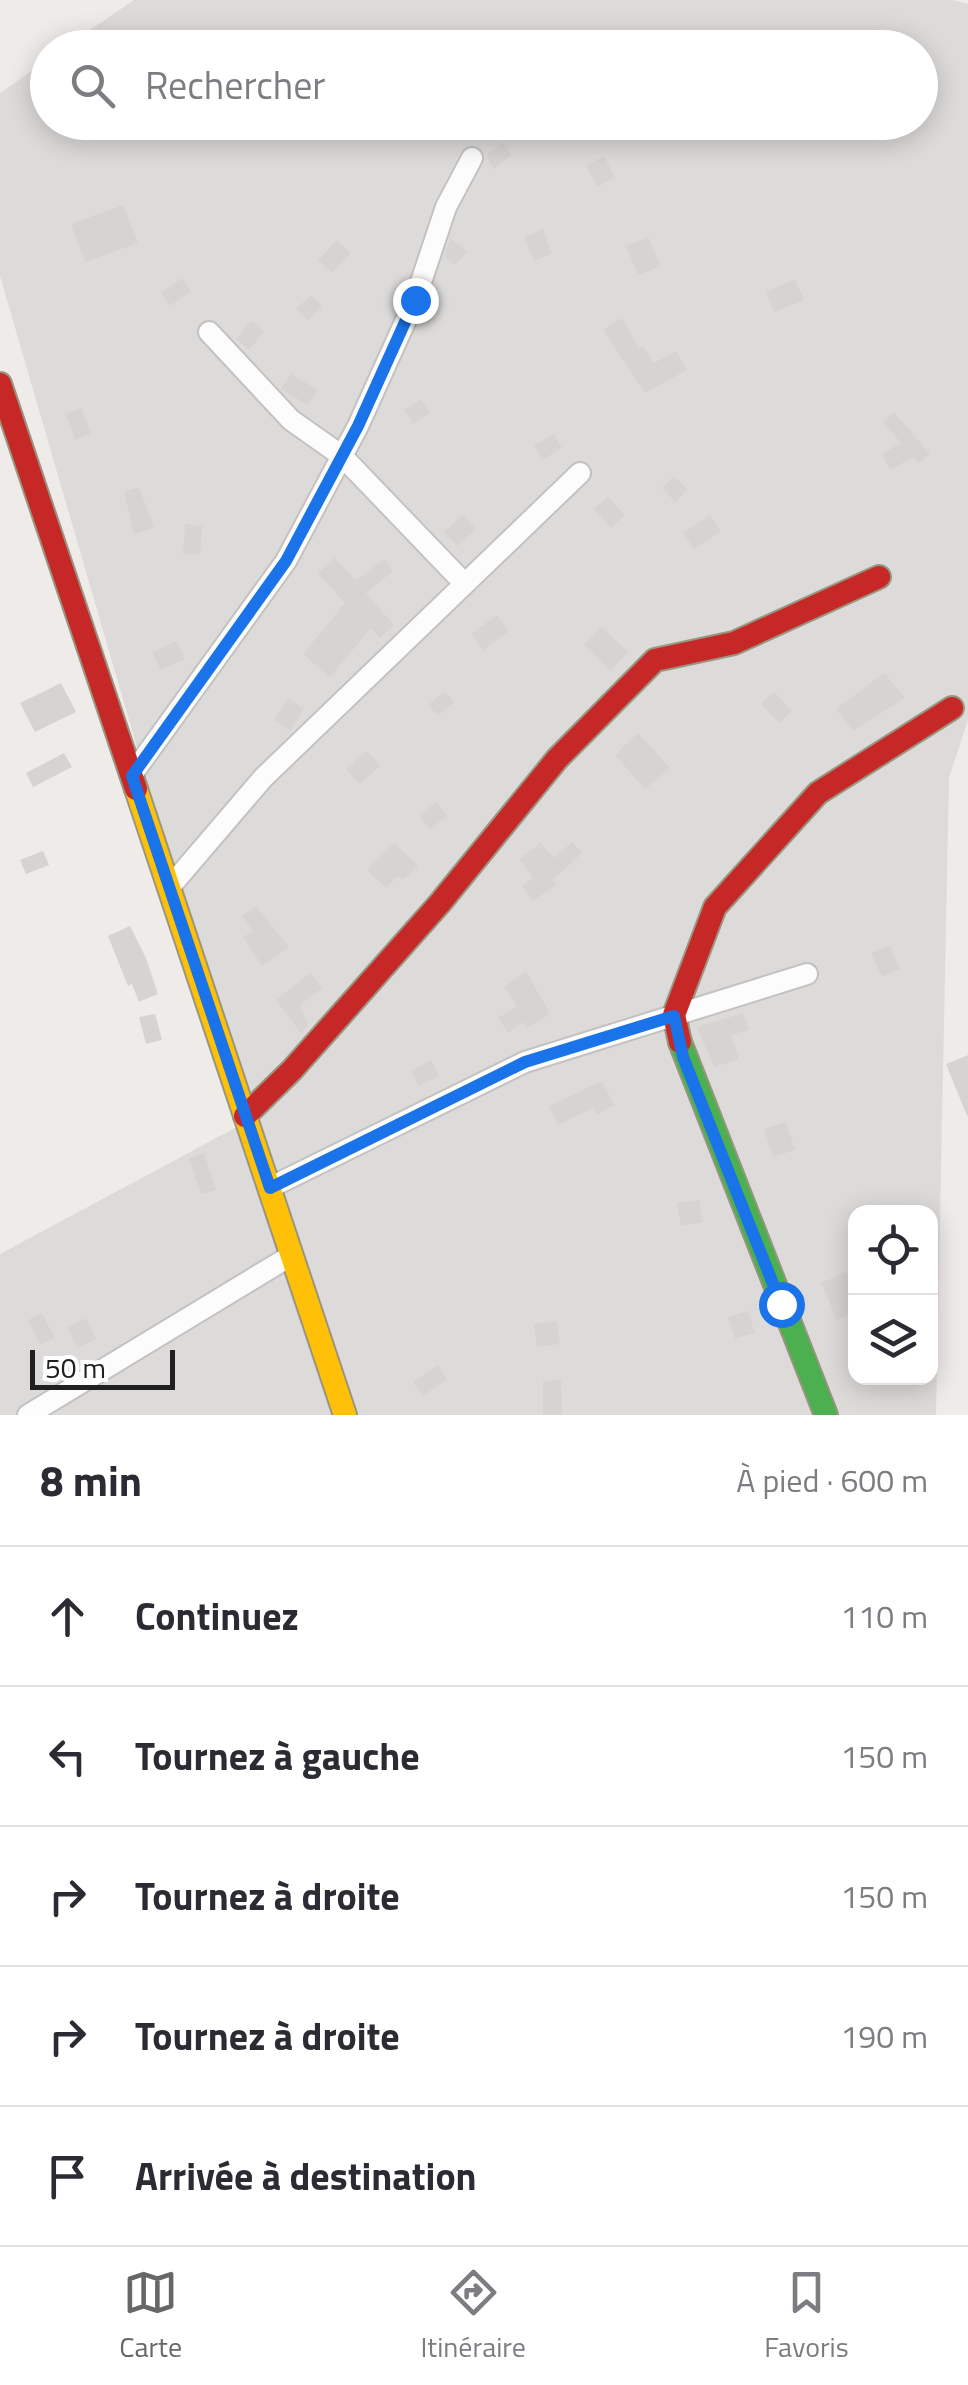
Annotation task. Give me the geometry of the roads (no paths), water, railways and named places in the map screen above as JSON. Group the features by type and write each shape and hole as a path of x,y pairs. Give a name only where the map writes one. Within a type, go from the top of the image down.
{"street":[{"path":"132,776 286,561 342,456 415,300 446,206 472,158"},
{"path":"209,332 291,420 342,456 463,582"},
{"path":"0,384 345,1415"},
{"path":"169,888 263,778 580,472"},
{"path":"246,1116 292,1070 440,903 557,759 655,660 734,643 879,577"},
{"path":"826,1415 683,1057 674,1016 715,908 818,793 952,708"},
{"path":"270,1188 525,1062 808,974"},
{"path":"28,1415 292,1255"}]}
